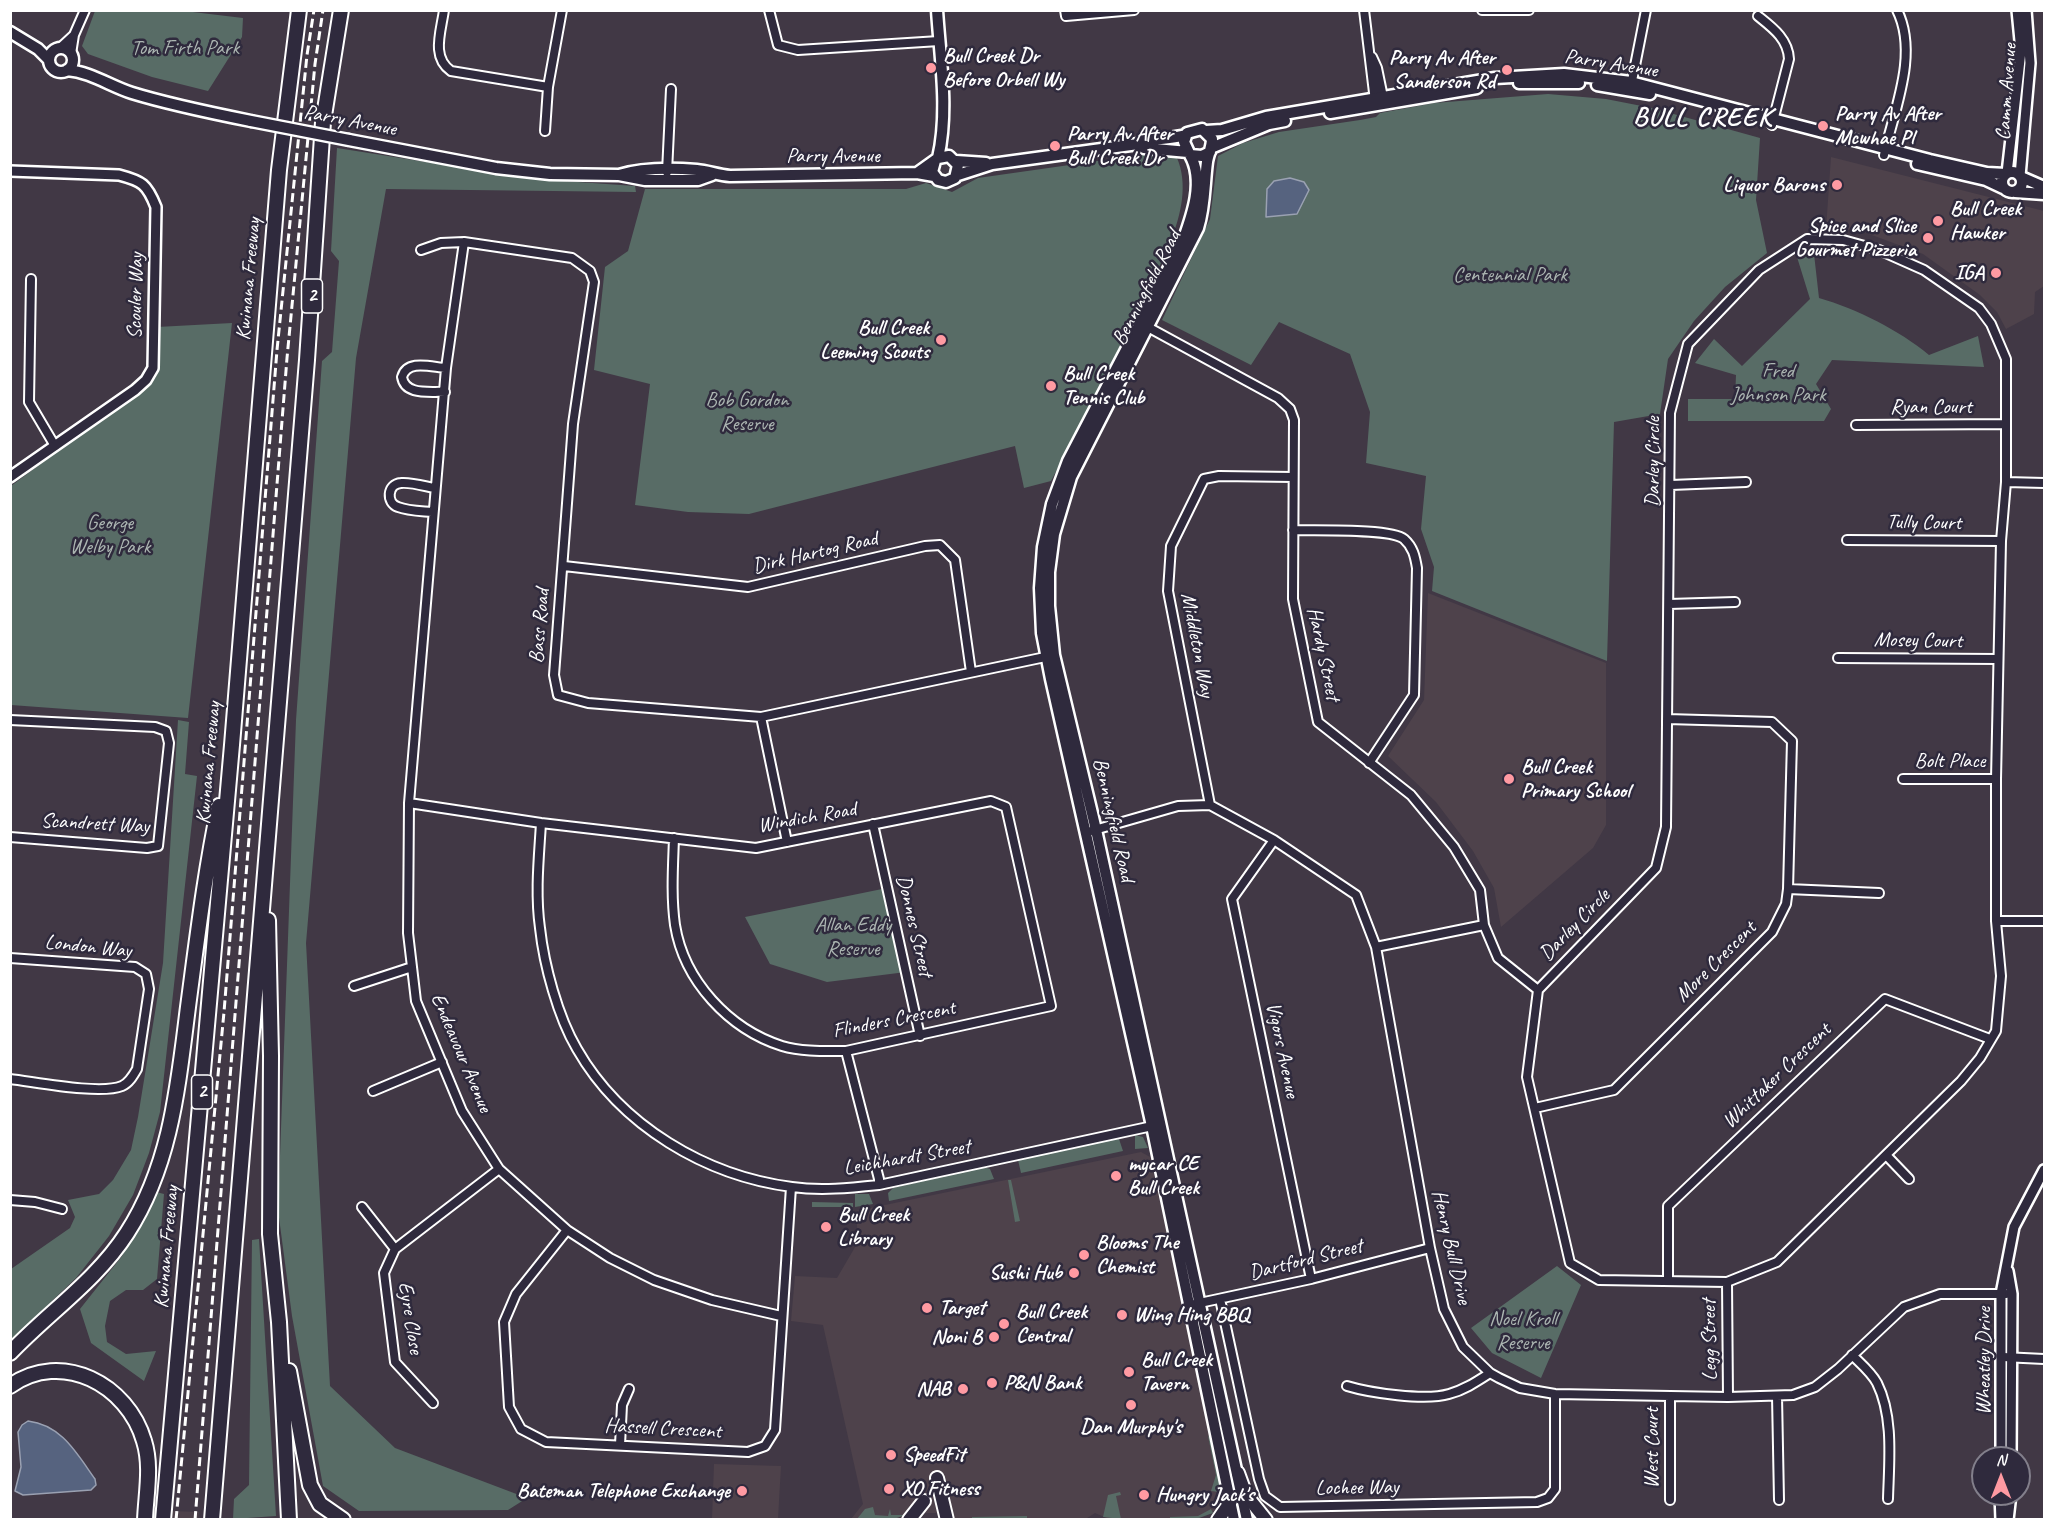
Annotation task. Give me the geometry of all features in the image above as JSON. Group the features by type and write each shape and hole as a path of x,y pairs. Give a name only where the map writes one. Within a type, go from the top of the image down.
{"highway":[{"name":"Kwinana Freeway","path":"163,1520 232,745 278,181 299,10"},
{"name":"2","path":"212,1520 307,360 324,123 341,10"},
{"path":"10,1353 94,1275 126,1234 151,1190 173,1116 206,875 232,745"},
{"path":"266,849 271,1056 268,1182 270,1234 279,1322 290,1520"},
{"path":"279,1322 310,1485 320,1504 343,1520"},
{"path":"10,1386 26,1377 56,1370 90,1377 119,1397 135,1417 148,1457 145,1520"},
{"path":"1238,1473 1246,1495 1266,1520"},
{"path":"937,1478 947,1520"},
{"path":"909,1520 924,1501"},
{"path":"1218,1520 1231,1501"}],"main road":[{"path":"937,10 944,159 958,175"},
{"name":"Parry Avenue","path":"10,32 38,49 72,56 81,71"},
{"name":"Parry Avenue","path":"54,53 55,70 81,71 130,92 185,108 496,168 550,174 619,175 635,170 667,175 698,170 712,175 815,176 917,173 934,176 946,182 958,175 992,164 1138,144 1144,140 1162,141 1186,135 1197,128 1206,131 1222,130 1266,117 1486,86 1532,82 1578,82 1631,86 1885,151 1986,180 2003,188"},
{"path":"67,70 72,56"},
{"name":"Parry Avenue","path":"1138,144 1144,148 1202,156 1210,150 1269,124 1380,101"},
{"path":"1206,131 1212,139 1210,150"},
{"path":"1186,135 1184,142 1189,154"},
{"name":"Benningfield Road","path":"1145,325 1198,228 1205,203 1210,150"},
{"name":"Parry Avenue","path":"1885,151 1987,173 2006,173"},
{"name":"Benningfield Road","path":"1189,154 1196,173 1194,214 1145,325 1075,470 1060,510 1049,572 1050,656 1195,1304 1234,1520"},
{"path":"917,173 944,159"},
{"path":"934,176 932,167 944,159"},
{"name":"Parry Avenue","path":"944,159 992,164"},
{"path":"2044,187 2014,172 2006,173 2002,182 2003,188 2015,192 2044,194"},
{"path":"2015,192 2021,187 2021,176"},
{"name":"Benningfield Road","path":"1195,1304 1238,1473 1247,1520"}],"street":[{"path":"72,56 74,35 85,10"},
{"path":"444,10 438,52 441,64 446,68 451,71 548,87"},
{"path":"545,131 548,87 562,10"},
{"path":"769,10 778,45 798,50 939,41"},
{"path":"1065,10 1066,16 1081,17 1134,10"},
{"path":"1364,10 1372,57 1370,69 1380,101"},
{"path":"1482,10 1503,13 1529,10"},
{"path":"1631,86 1646,10"},
{"path":"1885,151 1905,62 1904,35 1897,10"},
{"name":"Camm Avenue","path":"2006,173 2021,51 2017,10"},
{"name":"Camm Avenue","path":"2021,176 2030,63 2026,10"},
{"path":"1758,16 1777,31 1788,50 1789,59 1773,122"},
{"path":"54,53 74,35"},
{"path":"667,175 670,89"},
{"name":"Scouler Way","path":"10,171 119,175 136,180 149,188 156,207 153,368 146,380 135,390 10,477"},
{"name":"Darley Circle","path":"1807,239 1843,240 1880,250 1924,270 1978,308 1991,324 2006,359 2006,482 2001,542 1998,659 1996,921 2001,976 1996,1031 1971,1070 1777,1262 1727,1282 1599,1280 1570,1263 1527,1077 1538,990 1656,868 1666,827 1670,413 1688,344 1759,270 1807,239"},
{"name":"Bass Road","path":"422,250 441,243 464,242 572,258 590,271 594,282 573,424 554,675 558,694 588,703 761,717 1050,656"},
{"name":"Endeavour Avenue","path":"464,242 446,368 434,488 409,802 408,933 416,1001 462,1111 499,1169 567,1230 610,1258 654,1280 712,1300 781,1316"},
{"path":"31,279 29,402 55,446"},
{"name":"Hardy Street","path":"1145,325 1278,398 1290,409 1294,420 1293,599 1318,722 1411,795 1454,847 1480,890 1484,925 1498,958 1538,990"},
{"path":"444,392 411,390 404,385 402,377 405,370 412,366 446,368"},
{"name":"Ryan Court","path":"1856,425 2006,424"},
{"name":"Middleton Way","path":"1210,805 1168,591 1171,546 1204,479 1219,476 1293,477"},
{"path":"2006,482 2044,483"},
{"path":"432,512 398,507 392,502 389,494 393,487 400,483 434,488"},
{"path":"1671,485 1746,483"},
{"path":"1293,530 1386,532 1402,537 1414,551 1417,568 1414,695 1369,763"},
{"name":"Tully Court","path":"1847,540 2001,542"},
{"name":"Dirk Hartog Road","path":"564,566 748,587 925,546 940,545 955,560 971,672"},
{"path":"1669,604 1736,602"},
{"name":"Mosey Court","path":"1838,658 1998,659"},
{"path":"761,717 787,842"},
{"name":"More Crescent","path":"1534,1108 1614,1090 1772,932 1786,904 1792,741 1772,722 1667,719"},
{"name":"Scandrett Way","path":"10,720 155,727 166,731 169,743 161,837 158,846 147,848 10,837"},
{"name":"Bolt Place","path":"1903,778 1996,779"},
{"name":"Windich Road","path":"409,802 542,823 756,848 991,801 1005,807 1051,1006"},
{"path":"1091,831 1178,806 1210,805"},
{"name":"Henry Bull Drive","path":"1210,805 1274,840 1356,895 1376,947 1430,1248 1444,1310 1463,1347 1490,1373 1520,1388 1555,1394 1728,1398 1793,1395 1815,1387 1904,1307 1929,1296 2012,1294"},
{"name":"Leichhardt Street","path":"542,823 537,872 540,928 553,990 577,1049 608,1090 648,1128 685,1154 723,1169 791,1187 844,1188 879,1185 1157,1126"},
{"name":"Donnes Street","path":"873,824 920,1036"},
{"name":"Flinders Crescent","path":"674,838 672,879 676,927 693,977 719,1009 748,1031 783,1046 846,1051 1051,1006"},
{"name":"Vigors Avenue","path":"1274,840 1232,899 1311,1280"},
{"path":"1788,889 1879,892"},
{"path":"1996,921 2044,921"},
{"path":"1376,947 1484,925"},
{"name":"London Way","path":"10,958 135,967 147,974 149,988 136,1069 132,1078 123,1086 106,1089 10,1079"},
{"path":"354,986 412,967"},
{"name":"Whittaker Crescent","path":"1668,1281 1668,1206 1885,999 1990,1039"},
{"path":"846,1051 879,1185"},
{"path":"374,1091 442,1062"},
{"path":"1886,1155 1909,1179"},
{"path":"362,1207 395,1249 499,1169"},
{"name":"Wheatley Drive","path":"2011,1446 2007,1357 2001,1294 2014,1227 2044,1170"},
{"name":"Hassell Crescent","path":"567,1230 516,1294 508,1308 504,1322 509,1407 521,1429 546,1442 748,1452 765,1446 775,1430 791,1187"},
{"path":"10,1200 35,1202 62,1209"},
{"name":"Dartford Street","path":"1195,1304 1311,1280 1430,1248"},
{"name":"Eyre Close","path":"395,1249 384,1273 395,1362 434,1403"},
{"name":"Wheatley Drive","path":"2002,1446 2012,1294 2007,1266"},
{"name":"Legg Street","path":"1727,1282 1728,1398"},
{"name":"Lochee Way","path":"1220,1299 1259,1479 1265,1496 1280,1507 1537,1502 1548,1498 1555,1489 1555,1394"},
{"path":"1852,1355 1877,1383 1884,1405 1888,1429 1888,1499"},
{"path":"2007,1357 2044,1359"},
{"path":"1347,1386 1387,1394 1445,1395 1466,1389 1490,1373"},
{"path":"620,1444 622,1406 628,1389"},
{"name":"West Court","path":"1670,1396 1670,1500"},
{"path":"1777,1396 1779,1500"}],"shaded area":[{"path":"1831,157 2044,211 2044,286 2035,292 2034,314 2006,329 1997,312 1980,295 1923,254 1861,231 1826,229"},
{"name":"Bull Creek Primary School","path":"1428,593 1606,663 1606,825 1593,848 1501,927 1494,888 1473,851 1436,802 1388,756 1424,700"},
{"name":"Bull Creek Central","path":"1141,1152 1150,1157 1221,1478 1221,1499 1216,1510 1196,1520 1109,1519 1095,1513 1084,1520 956,1520 951,1513 911,1513 894,1519 851,1519 863,1504 823,1325 791,1321 795,1276 837,1278 858,1242 856,1211"},
{"path":"714,1464 781,1466 778,1519 712,1519"},
{"path":"173,1511 199,1512 198,1519 172,1519"}],"green space":[{"name":"Tom Firth Park","path":"176,10 243,18 242,37 208,91 152,77 88,54 82,46 95,11"},
{"name":"Centennial Park","path":"1548,94 1606,99 1652,108 1760,138 1756,200 1767,253 1725,287 1694,321 1668,359 1660,414 1614,422 1607,661 1432,591 1434,567 1421,529 1426,476 1366,463 1370,412 1350,354 1279,322 1251,365 1162,320 1210,219 1218,156 1243,143 1279,132 1376,117 1380,113 1434,103"},
{"path":"337,148 535,179 635,186 636,192 386,189 356,358 306,943 330,1386 395,1448 527,1498 508,1510 359,1511 323,1486 292,1316 278,1210 296,720 322,361 332,352 339,261 331,251"},
{"name":"Bob Gordon Reserve","path":"1161,152 1177,158 1182,178 1182,199 1178,221 1160,265 1129,324 1132,326 1051,481 1024,488 1015,446 749,514 688,512 635,505 650,384 594,370 605,267 628,251 645,189 906,189 926,183 952,192 978,178"},
{"name":"Fred Johnson Park","path":"1814,254 1819,298 1877,321 1929,355 1978,336 1984,367 1832,360 1816,384 1831,409 1824,421 1688,421 1688,399 1735,399 1736,375 1695,363 1714,339 1742,366 1810,299 1797,257"},
{"name":"George Welby Park","path":"232,323 188,718 11,705 11,486 156,377 157,327"},
{"path":"178,720 189,722 185,774 197,776 160,1112 149,1153 133,1195 109,1236 76,1278 11,1340 11,1269 70,1228 75,1217 68,1200 99,1194 113,1180 131,1150 163,963"},
{"name":"Allan Eddy Reserve","path":"887,888 906,972 827,982 770,964 745,917"},
{"path":"1135,1135 1143,1137 1148,1148 1135,1149"},
{"path":"1119,1139 1123,1151 1021,1173 1018,1160"},
{"path":"984,1167 990,1169 994,1179 889,1201 888,1193 893,1188"},
{"path":"1008,1180 1011,1180 1020,1221 1015,1222"},
{"path":"156,1192 164,1194 157,1279 143,1290 126,1290 110,1301 105,1326 107,1342 126,1354 156,1351 144,1381 91,1343 80,1309 122,1256"},
{"path":"855,1194 869,1194 873,1204 855,1207"},
{"path":"812,1202 853,1203 853,1207 812,1207"},
{"path":"259,1239 276,1516 233,1519 234,1499 249,1485 252,1240"},
{"name":"Noel Kroll Reserve","path":"1557,1266 1581,1285 1541,1378 1492,1353 1471,1328"},
{"path":"1208,1436 1211,1438 1221,1482 1222,1491 1218,1507 1214,1506 1219,1492 1211,1491 1216,1475"},
{"path":"1120,1492 1121,1495 1116,1496 1121,1519 1103,1517 1108,1495"},
{"path":"873,1507 875,1515 888,1516 890,1509 891,1515 905,1515 894,1519 857,1519 865,1509"},
{"path":"1211,1509 1213,1513 1196,1519 1170,1519 1170,1517 1198,1516"},
{"path":"1027,1516 1027,1519 972,1519 972,1517"}],"water":[{"path":"1290,178 1304,182 1309,190 1297,214 1266,217 1267,189 1274,181"},
{"path":"28,1421 50,1428 67,1442 95,1479 96,1485 91,1490 23,1495 15,1491 21,1467 18,1432"}],"railway":[{"path":"176,1520 224,1012 277,350 307,55 314,10"},
{"path":"195,1520 287,358 315,64 323,10"}],"place":[{"name":"Bull Creek Dr Before Orbell Wy","path":"931,68"},
{"name":"Parry Av After Sanderson Rd","path":"1507,70"},
{"name":"Parry Av After Mcwhae Pl","path":"1823,126"},
{"name":"Parry Av After Bull Creek Dr","path":"1055,146"},
{"name":"Liquor Barons","path":"1837,185"},
{"name":"Bull Creek Hawker","path":"1938,221"},
{"name":"Spice and Slice Gourmet Pizzeria","path":"1928,238"},
{"name":"IGA","path":"1996,273"},
{"name":"Bull Creek Leeming Scouts","path":"941,340"},
{"name":"Bull Creek Tennis Club","path":"1051,386"},
{"name":"Bull Creek Primary School","path":"1509,779"},
{"name":"mycar CE Bull Creek","path":"1116,1176"},
{"name":"Bull Creek Library","path":"826,1227"},
{"name":"Blooms The Chemist","path":"1084,1255"},
{"name":"Sushi Hub","path":"1074,1273"},
{"name":"Target","path":"927,1308"},
{"name":"Wing Hing BBQ","path":"1122,1315"},
{"name":"Bull Creek Central","path":"1004,1324"},
{"name":"Noni B","path":"994,1337"},
{"name":"Bull Creek Tavern","path":"1129,1372"},
{"name":"P&N Bank","path":"992,1383"},
{"name":"NAB","path":"963,1389"},
{"name":"Dan Murphy's","path":"1131,1405"},
{"name":"SpeedFit","path":"891,1455"},
{"name":"XO Fitness","path":"889,1489"},
{"name":"Bateman Telephone Exchange","path":"742,1491"},
{"name":"Hungry Jack's","path":"1144,1495"}],"district":[{"name":"BULL CREEK","path":"1703,118"}]}
